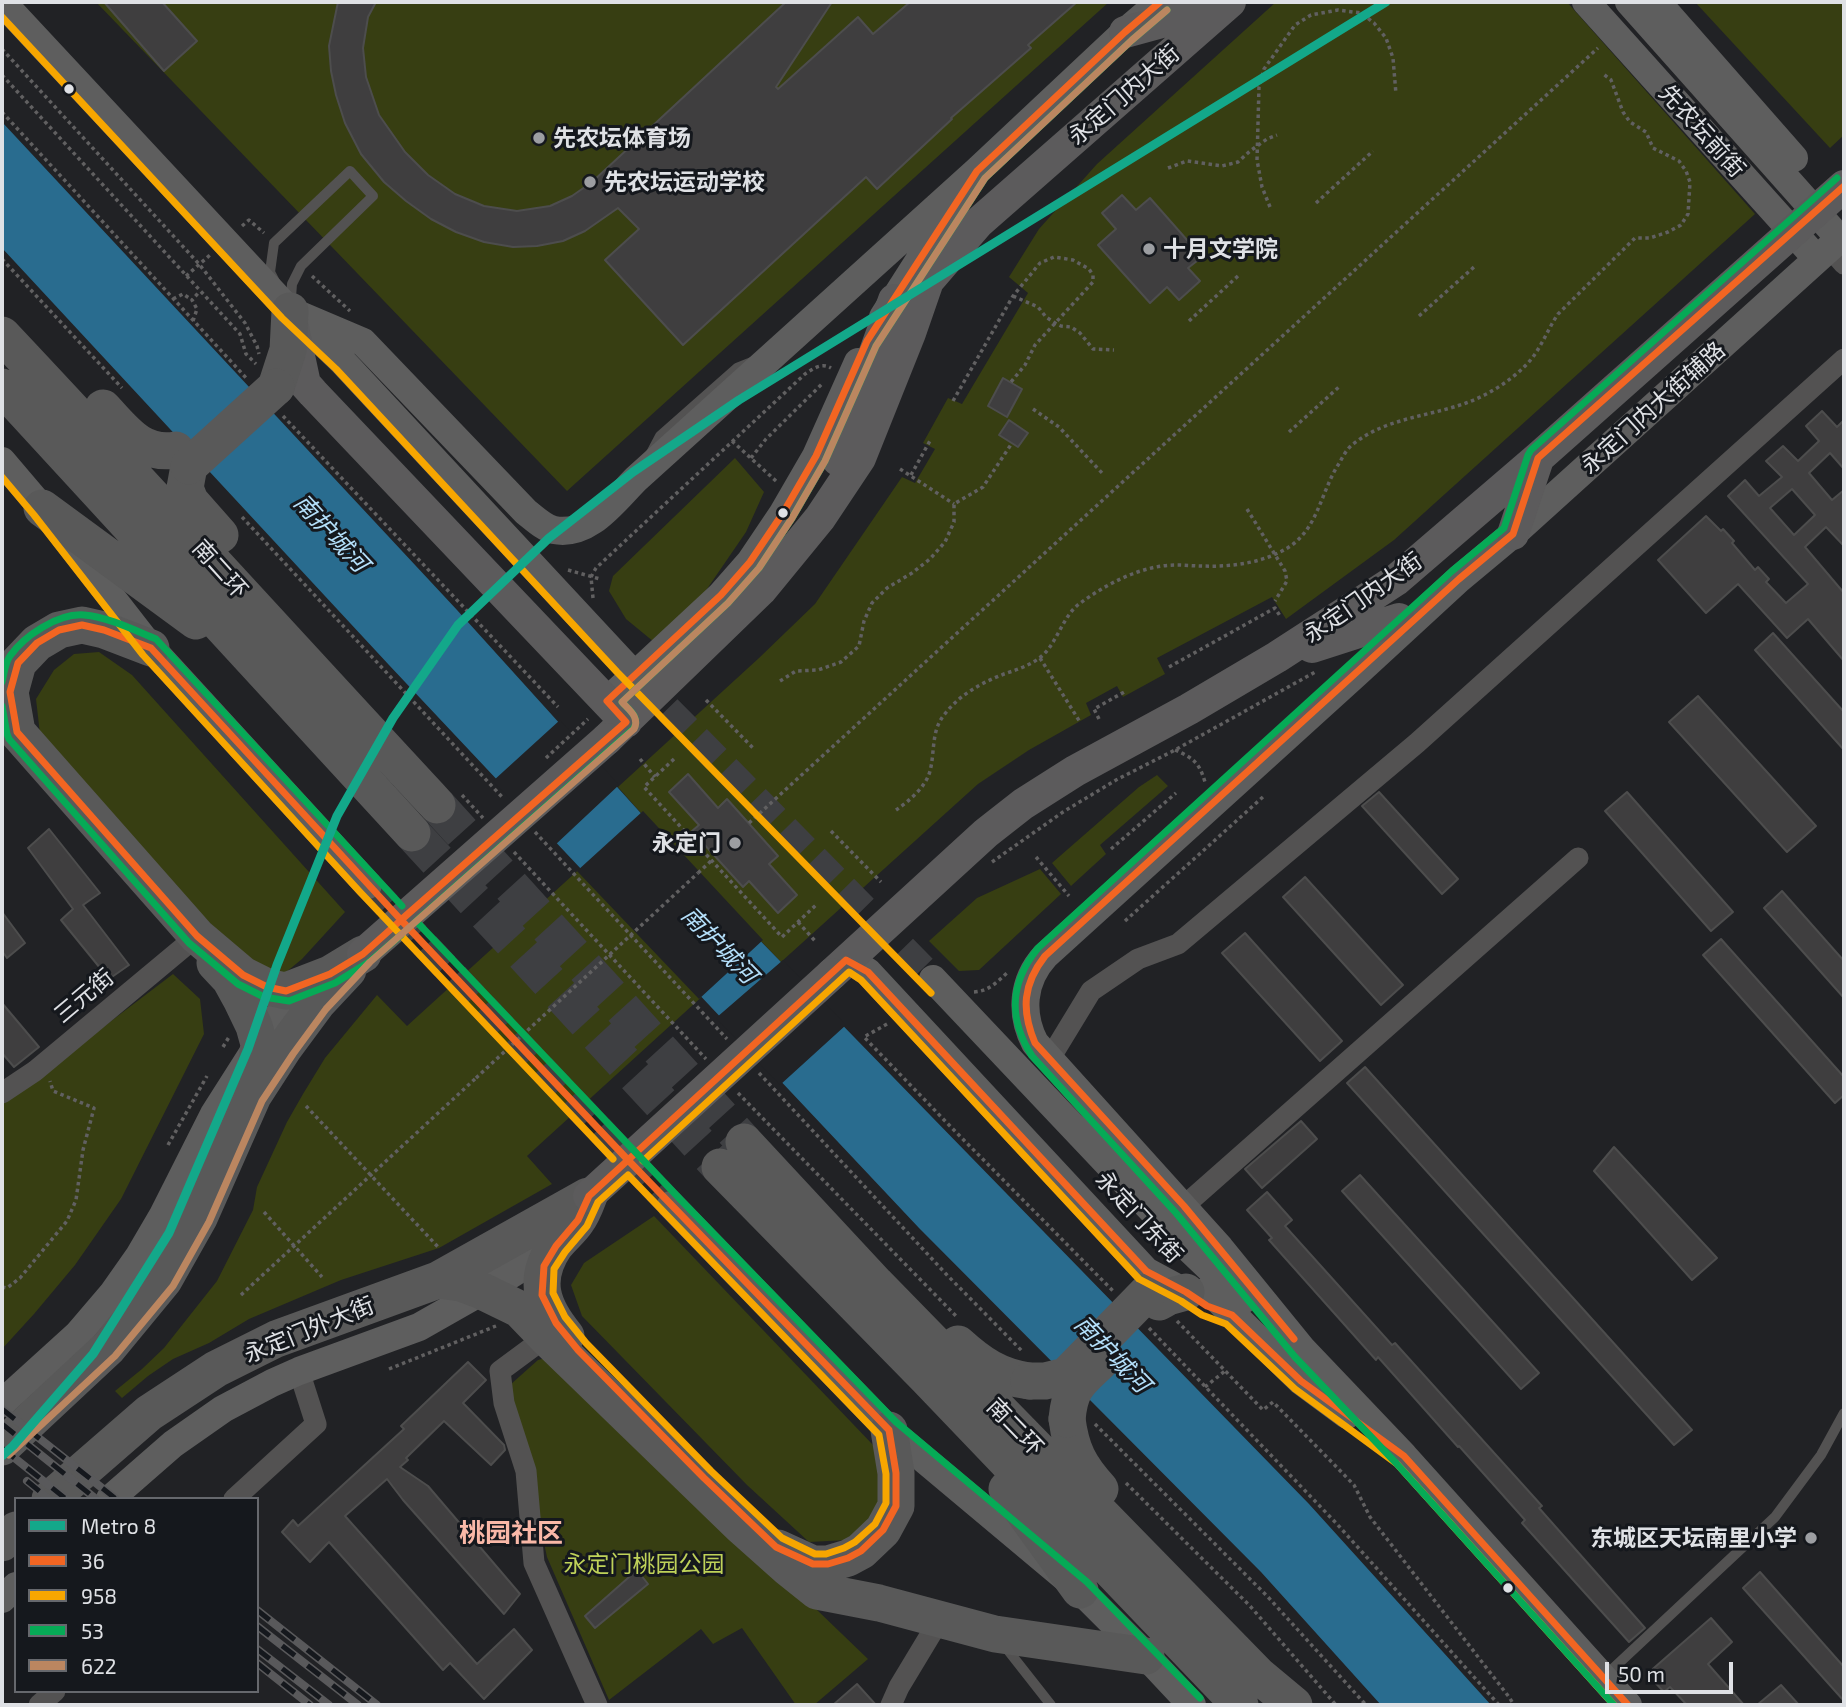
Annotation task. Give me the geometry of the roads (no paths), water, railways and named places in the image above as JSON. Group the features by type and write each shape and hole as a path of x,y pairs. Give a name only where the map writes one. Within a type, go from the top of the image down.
{"highway":[{"path":"183,458 281,380 288,350 290,311"},
{"path":"9,342 52,355 134,440 153,450 183,458"},
{"name":"南二环","path":"9,342 295,652 446,795"},
{"name":"南二环","path":"2,387 412,833"},
{"path":"183,458 185,488 190,501 275,603 286,623 295,652"},
{"path":"42,508 265,672"},
{"path":"150,648 104,629 82,625 59,630 37,643 19,663 10,692 17,732 230,979 254,1027 259,1044 253,1096"},
{"path":"2,735 195,938 243,975 264,986 286,991 330,974 363,954"},
{"path":"2,1447 108,1348 164,1280 199,1218 253,1096 318,1002 363,954"},
{"name":"南二环","path":"1240,1705 927,1378 732,1154 876,1284 1258,1675 1294,1705"},
{"path":"589,1195 578,1220 556,1246 544,1266 541,1296 556,1324 578,1350 776,1547 813,1564 828,1564 848,1559 861,1551 883,1530 896,1506 896,1473 889,1430"},
{"name":"永定门外大街","path":"52,1497 149,1413 216,1369 275,1339 589,1195"},
{"path":"439,1264 461,1283 519,1309 741,1526 817,1591 879,1603 995,1634 1146,1656"},
{"path":"876,1284 928,1317 990,1369 1012,1379 1027,1367 1045,1381 1066,1376 1151,1297"},
{"path":"1151,1297 1076,1386 1069,1404 1080,1420 1069,1437 1081,1467 1143,1534 1193,1608"},
{"path":"927,1378 1080,1590"}],"main road":[{"path":"1125,32 1229,3"},
{"name":"永定门内大街","path":"363,954 617,700 761,590 820,518 860,458 928,281 978,223 1229,3"},
{"name":"永定门内大街","path":"589,1195 986,833 1023,804 1085,765 1278,657 1396,580 1538,458 1829,230"},
{"path":"820,518 860,393 894,300"},
{"path":"281,380 617,700"},
{"path":"1513,534 1538,458"},
{"path":"1278,657 1399,619"}],"street":[{"path":"2,2 290,311 334,370 617,700 750,562 783,513 816,456 836,381 867,341 977,171"},
{"path":"290,311 363,342 526,512 552,530 570,531 585,526 596,519 636,479 1160,2"},
{"name":"先农坛前街","path":"1586,2 1615,34 1829,230"},
{"name":"先农坛前街","path":"1610,2 1829,230"},
{"name":"先农坛前街","path":"1629,2 1829,230"},
{"path":"1657,2 1829,230"},
{"name":"永定门内大街辅路","path":"1459,579 1513,534 1829,230"},
{"path":"1049,1060 1091,990 1138,959 1178,944 1417,743 1844,359"},
{"path":"2,461 42,508 150,648 368,885"},
{"path":"1303,1350 1184,1206 1040,1049 1031,1035 1025,1013 1028,985 1039,963 1459,579"},
{"path":"1399,619 1459,579"},
{"path":"1184,1206 1578,858"},
{"name":"三元街","path":"2,1093 44,1063 195,938"},
{"path":"839,967 868,972 1151,1297 1207,1306 1232,1315"},
{"path":"2,1403 78,1334 113,1293 163,1215 214,1114 270,1026 303,984"},
{"name":"永定门东街","path":"1404,1456 1301,1381 1232,1315 928,984 1180,1240 1247,1303 1303,1350 1404,1456 1628,1705"},
{"path":"671,1205 889,1430 1080,1590 1192,1705"},
{"name":"永定门外大街","path":"112,1497 173,1444 223,1409 299,1371 419,1326 556,1246"},
{"path":"545,1337 500,1371 504,1403 526,1471 534,1563 597,1705"},
{"path":"235,1497 316,1424 299,1371"},
{"path":"891,1705 940,1619"},
{"path":"39,1705 53,1693"}],"lane":[{"path":"350,171 373,196 300,266 292,284 290,311 270,272 274,243 350,171"},
{"path":"1603,1678 1775,1517 1821,1455 1844,1413"},
{"path":"995,1634 1051,1705"}],"water":[{"name":"南护城河","path":"2,122 457,610 704,883 1309,1504 1491,1705 1381,1705 1261,1572 919,1228 389,665 2,248"}],"tunnel":[{"path":"638,679 933,979"},
{"path":"437,805 744,1142"},
{"path":"412,833 720,1167"},
{"path":"368,885 671,1205"}],"railway":[{"path":"2,1409 113,1497"},
{"path":"2,1424 93,1497"},
{"path":"2,1448 63,1497"},
{"path":"27,1481 47,1497"},
{"path":"259,1612 377,1705"},
{"path":"259,1628 358,1705"},
{"path":"259,1651 329,1705"},
{"path":"259,1665 310,1705"}],"metro line":[{"name":"8","path":"2,1456 93,1354 169,1233 248,1049 277,965 337,816 393,718 458,625 549,538 633,472 739,400 1386,2"}],"place":[{"name":"先农坛体育场","path":"539,138"},
{"name":"先农坛运动学校","path":"590,182"},
{"name":"十月文学院","path":"1149,249"},
{"name":"永定门","path":"735,843"},
{"name":"东城区天坛南里小学","path":"1811,1538"}],"district":[{"name":"桃园社区","path":"511,1533"}],"park label":[{"name":"永定门桃园公园","path":"644,1564"}]}
